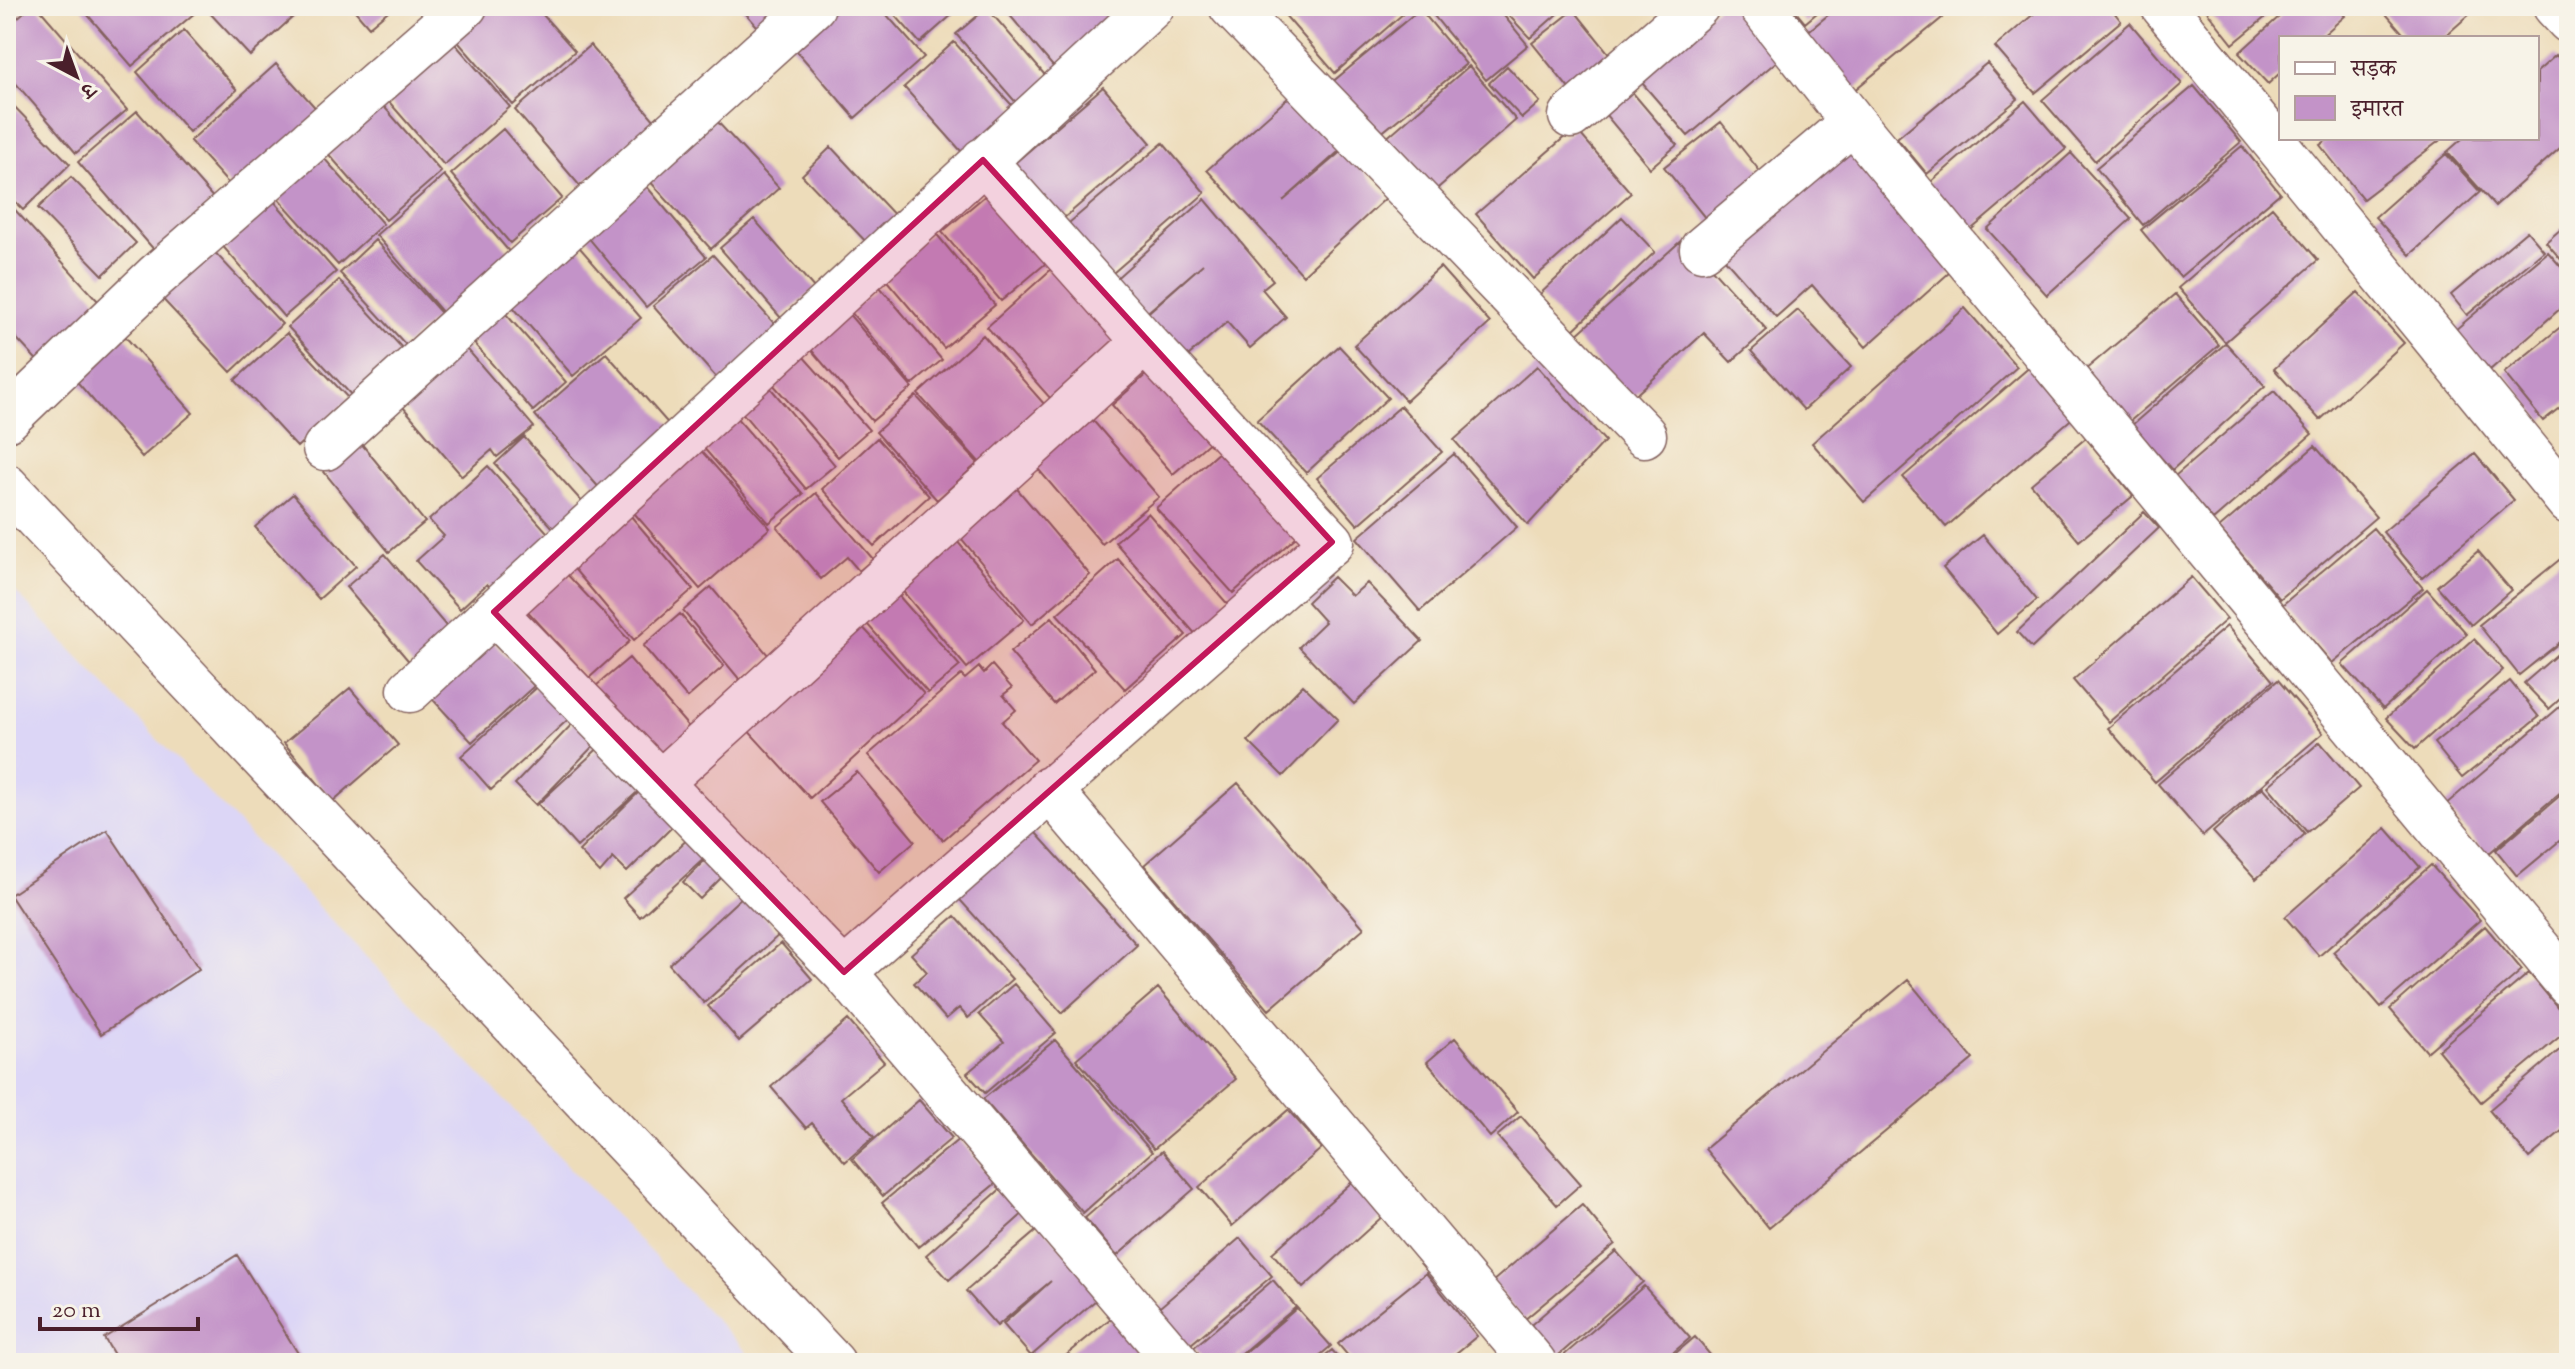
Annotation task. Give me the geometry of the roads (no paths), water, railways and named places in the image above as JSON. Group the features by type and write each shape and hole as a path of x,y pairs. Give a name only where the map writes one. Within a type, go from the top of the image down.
{"street":[{"path":"325,448 813,6"},
{"path":"410,690 1152,6"},
{"path":"1231,6 1644,435"},
{"path":"1571,116 1697,6"},
{"path":"1761,6 1853,122 2569,985"},
{"path":"2163,6 2569,502"},
{"path":"2555,6 2569,21"},
{"path":"6,420 156,276 455,9"},
{"path":"1702,249 1853,122"},
{"path":"844,972 1332,542 1145,342 983,160"},
{"path":"660,783 1145,342"},
{"path":"6,486 833,1363"},
{"path":"494,612 844,972 1178,1363"},
{"path":"1049,789 1534,1363"}]}
